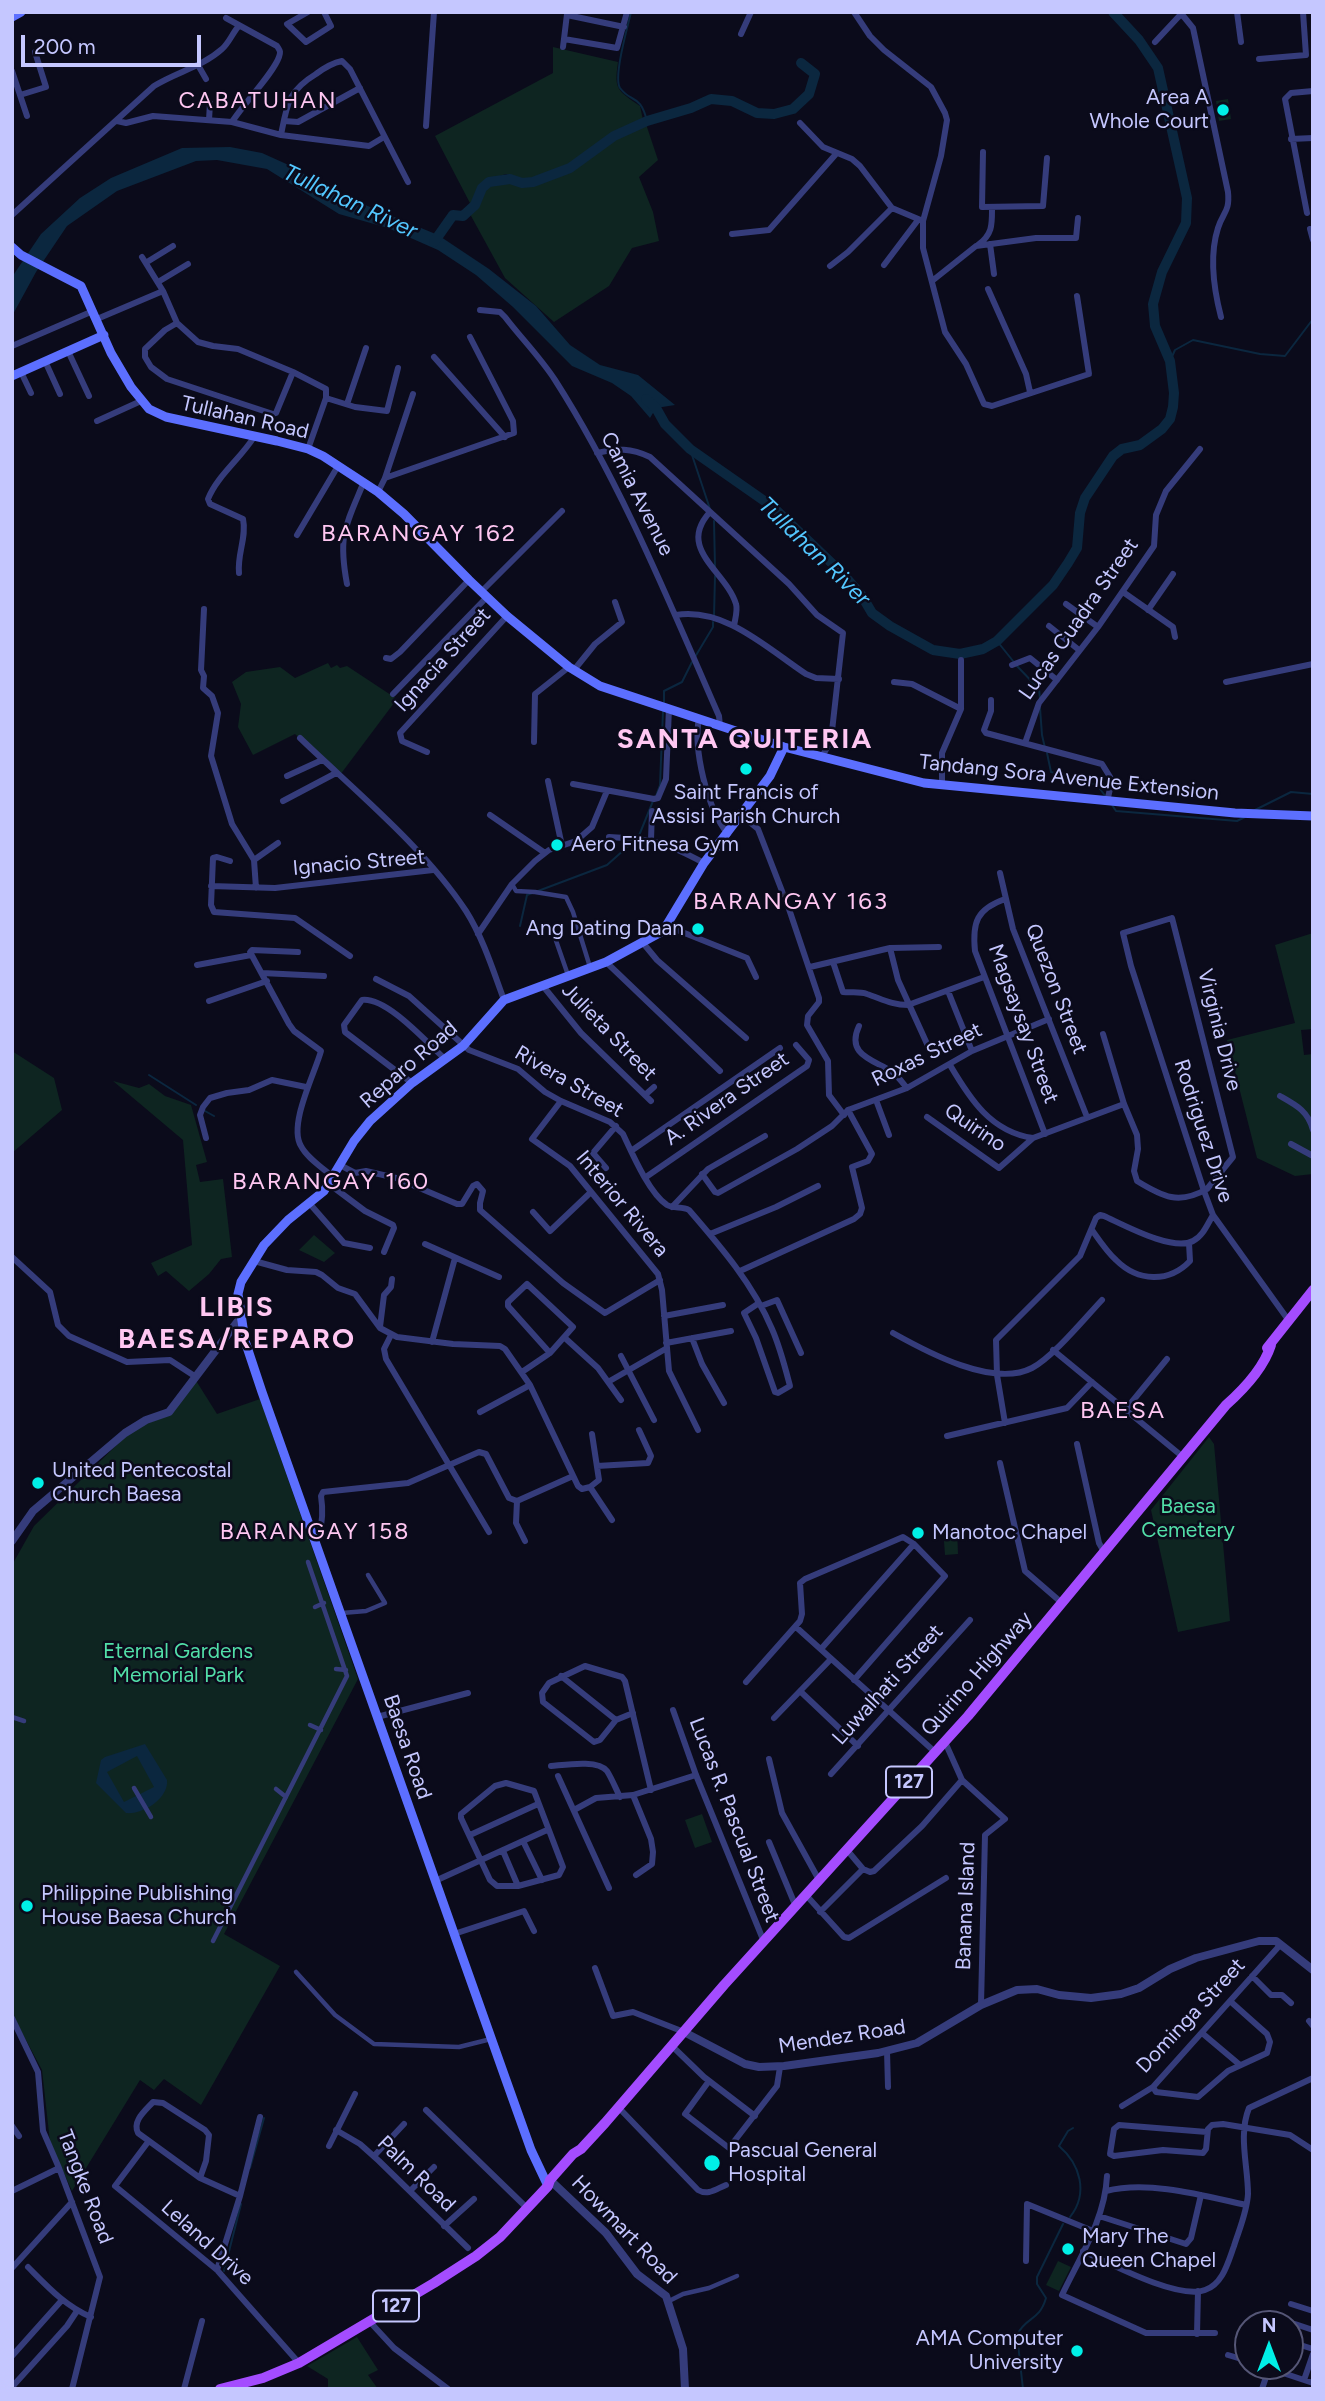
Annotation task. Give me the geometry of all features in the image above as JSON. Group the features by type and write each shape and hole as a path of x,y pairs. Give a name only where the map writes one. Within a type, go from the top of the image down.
{"main road":[{"path":"12,17 21,12"},
{"name":"Tullahan Road","path":"12,247 21,255 81,286 122,373 149,409 166,417 308,449 323,456 378,492 507,615 571,668 600,687 784,747"},
{"path":"17,374 104,335"},
{"name":"Tandang Sora Avenue Extension","path":"784,747 909,779 942,784 1107,802 1235,813 1313,816"},
{"name":"Reparo Road","path":"241,1317 239,1288 254,1261 275,1233 310,1204 331,1180 361,1130 412,1083 463,1046 504,1000 607,962 659,934 667,926 704,863 770,776 784,747"},
{"name":"Quirino Highway","path":"220,2389 263,2378 299,2363 476,2256 500,2237 551,2183 573,2154 581,2149 619,2108 819,1880 945,1742 1226,1405 1239,1393 1313,1290"},
{"name":"Baesa Road","path":"241,1317 248,1350 491,2039 531,2150 551,2183"}],"street":[{"path":"308,12 287,24 303,41 331,26 324,12"},
{"path":"426,126 434,12"},
{"path":"564,39 617,48 627,12"},
{"path":"741,34 751,12"},
{"path":"854,12 870,36 884,50 931,87 946,113 947,120 941,156 920,221 884,265"},
{"path":"1237,12 1241,42"},
{"path":"1259,59 1306,55 1303,12"},
{"path":"1155,42 1181,13 1194,28 1228,192 1229,205 1217,230 1213,280 1221,317"},
{"path":"563,47 567,14 624,27"},
{"path":"226,19 280,50 270,72 232,122"},
{"path":"12,215 154,86 198,65 221,50 239,27"},
{"path":"20,95 46,86 35,52"},
{"path":"281,135 295,89 337,61 346,63 408,183"},
{"path":"198,65 206,79"},
{"path":"12,71 27,116"},
{"path":"284,121 298,122 360,88"},
{"path":"1307,213 1291,139 1286,97 1291,93 1313,91"},
{"path":"209,120 210,103"},
{"path":"117,121 125,123 153,116 232,122 281,135 369,146 384,137"},
{"path":"800,123 823,147 852,159 860,166 892,208 920,221"},
{"path":"1291,139 1313,138"},
{"path":"983,152 982,207 1043,206 1047,158"},
{"path":"732,234 769,230 836,154"},
{"path":"1302,186 1313,186"},
{"path":"932,281 987,238 992,230 992,207"},
{"path":"830,265 848,252 892,208"},
{"path":"976,246 1036,238 1076,238 1078,218"},
{"path":"920,221 923,248 946,332 966,364 984,404 992,406 1088,374 1077,296"},
{"path":"1310,229 1313,240"},
{"path":"990,244 994,274"},
{"path":"173,246 145,259 177,323 198,342 238,349 326,389 326,398 308,449"},
{"path":"158,282 188,264"},
{"path":"988,289 1026,374 1030,393"},
{"path":"12,346 163,291"},
{"name":"Camia Avenue","path":"480,310 500,312 540,360 575,412 677,615 719,716 720,726"},
{"path":"177,323 165,330 145,349 145,357 151,368 167,379 273,414 276,413 293,372"},
{"path":"385,478 514,433 515,426 470,337"},
{"path":"346,404 366,348"},
{"path":"68,351 89,396"},
{"path":"434,357 505,437"},
{"path":"46,361 60,394"},
{"path":"326,398 388,410 398,368"},
{"path":"17,374 31,393"},
{"path":"378,492 414,394"},
{"path":"97,421 141,401"},
{"path":"239,573 240,549 245,530 243,519 210,504 208,499 254,437"},
{"path":"597,453 614,449 634,450 650,457 789,584 817,615 840,629 844,636 831,740 823,755"},
{"name":"Lucas Cuadra Street","path":"1025,743 1036,709 1098,627 1154,546 1156,515 1166,491 1200,449"},
{"path":"298,535 338,466"},
{"path":"347,584 343,533 363,484"},
{"path":"393,694 562,511"},
{"path":"710,512 699,528 698,539 709,562 736,604 734,626"},
{"path":"1148,610 1173,574"},
{"path":"386,658 391,659 400,652 469,580"},
{"path":"1123,592 1173,627 1175,637"},
{"path":"534,742 535,694 571,668 622,622 614,602"},
{"path":"1066,604 1098,627"},
{"path":"204,609 201,670 204,676 203,688 212,695 219,717 211,754 232,824 254,860 256,888"},
{"path":"677,615 702,614 734,626 806,674 816,678 839,679"},
{"name":"Ignacia Street","path":"427,751 402,741 400,733 507,615"},
{"path":"1049,626 1079,650"},
{"path":"1012,664 1030,658 1057,680"},
{"path":"942,784 942,753 961,709 961,660"},
{"path":"1226,682 1313,664"},
{"path":"894,682 912,684 961,709"},
{"path":"991,700 991,711 984,730 986,733 1102,764 1112,780 1107,802"},
{"path":"573,784 658,798 666,779 669,708"},
{"path":"699,718 696,735 702,769 712,803 728,834"},
{"path":"300,737 414,845 433,870"},
{"path":"287,776 322,760"},
{"path":"283,802 336,773"},
{"path":"548,781 562,846"},
{"path":"478,934 512,884 545,853 576,841 592,827 607,791"},
{"path":"651,840 652,811"},
{"path":"741,814 758,829 782,891"},
{"path":"490,815 545,853"},
{"path":"609,837 651,840 670,845 704,863"},
{"path":"254,860 278,843"},
{"path":"230,861 213,858 211,905 214,912 295,918 350,956"},
{"name":"Ignacio Street","path":"211,886 256,888 433,870 467,912 504,1000"},
{"name":"Quezon Street","path":"1000,873 1013,929 1087,1116"},
{"path":"512,884 516,891 566,897 591,968"},
{"name":"Magsaysay Street","path":"1005,899 989,904 984,909 975,928 975,951 1045,1134"},
{"path":"740,1271 860,1214 862,1208 852,1167 868,1161 872,1154 846,1113 828,1091 828,1061 807,1026 808,1016 819,1002 810,967 788,906"},
{"name":"Virginia Drive","path":"1123,933 1168,918 1174,921 1233,1157 1204,1191"},
{"path":"667,926 747,958 756,977"},
{"path":"552,932 568,976"},
{"name":"Rodriguez Drive","path":"1123,933 1131,966 1213,1216 1289,1321"},
{"path":"643,943 657,960 746,1038"},
{"path":"810,967 890,948 939,947"},
{"path":"890,948 898,980 928,1046"},
{"path":"197,965 250,954 252,950 298,952"},
{"path":"250,954 294,1031 321,1051 306,1087 297,1139 304,1152 365,1210 403,1232"},
{"path":"607,962 720,1071"},
{"path":"833,962 843,992 868,994 891,1004 908,1005 984,977"},
{"path":"262,973 324,976"},
{"name":"Rivera Street","path":"376,979 409,996 469,1050 518,1069 545,1092 616,1126 656,1193 671,1207 689,1210 740,1271 760,1305 773,1331 790,1386 788,1389 775,1392 744,1313 760,1305"},
{"path":"209,1001 267,981"},
{"name":"Julieta Street","path":"543,986 581,1033 648,1098 654,1087"},
{"path":"948,991 972,1051"},
{"path":"412,1083 345,1032 344,1025 362,1000 374,1001 398,1016 445,1059"},
{"name":"Roxas Street","path":"702,1174 717,1193 797,1149 832,1126 846,1113 907,1088 972,1051 1049,1019"},
{"path":"859,1026 855,1043 860,1053 894,1073 907,1088"},
{"path":"1102,1034 1138,1141 1134,1171 1137,1181 1174,1199 1204,1191"},
{"name":"A. Rivera Street","path":"646,1177 807,1066 809,1060 796,1045"},
{"name":"A. Rivera Street","path":"631,1152 780,1048"},
{"path":"950,1065 977,1106 991,1121 1012,1133 1034,1138 1124,1104"},
{"path":"206,1138 200,1115 210,1098 249,1090 272,1080 306,1087"},
{"path":"1280,1096 1301,1108 1313,1130"},
{"path":"876,1100 888,1135"},
{"name":"Interior Rivera","path":"561,1101 532,1139 570,1166 654,1269 660,1280 672,1380 698,1430"},
{"name":"Quirino","path":"927,1117 997,1167 1003,1167 1034,1138"},
{"path":"606,1168 593,1153 616,1126"},
{"path":"671,1207 702,1174 765,1136"},
{"path":"1291,1144 1313,1156"},
{"path":"340,1165 355,1173 366,1171 396,1178 457,1204 465,1201 473,1186 477,1184 484,1191 480,1210 563,1283 605,1313 660,1280"},
{"path":"710,1234 776,1207 818,1186"},
{"path":"533,1212 550,1231 591,1192"},
{"path":"310,1204 344,1243 370,1248"},
{"path":"1005,1423 995,1347 999,1335 1080,1255 1096,1218 1102,1215 1168,1243 1189,1243 1205,1230 1213,1216"},
{"path":"384,1252 394,1227"},
{"path":"1092,1230 1118,1262 1128,1269 1157,1278 1169,1277 1190,1261 1189,1243"},
{"path":"425,1244 499,1277"},
{"path":"12,1258 50,1292 58,1325 69,1336 127,1362 170,1360 196,1377"},
{"path":"432,1342 455,1258"},
{"path":"254,1261 287,1270 322,1275 338,1287 355,1294 380,1327 391,1335 432,1342 500,1346 530,1385 580,1488 590,1487 599,1480 592,1434"},
{"path":"380,1327 384,1295 391,1287 392,1279"},
{"path":"522,1373 550,1353 573,1327 527,1284 508,1302 508,1307 550,1353"},
{"path":"760,1305 776,1300 778,1302 801,1353"},
{"path":"893,1333 934,1354 997,1374 1012,1374 1034,1367 1102,1300"},
{"path":"664,1316 723,1305"},
{"path":"12,1541 27,1517 131,1428 169,1412 241,1317"},
{"path":"608,1382 666,1345 731,1331"},
{"path":"391,1335 384,1349 386,1359 489,1532"},
{"path":"565,1338 591,1361 621,1400"},
{"path":"692,1338 702,1364 724,1403"},
{"path":"1053,1350 1183,1457"},
{"path":"621,1356 654,1420"},
{"path":"1126,1409 1167,1359"},
{"path":"947,1436 1067,1408 1092,1382"},
{"path":"481,1412 530,1385"},
{"path":"597,1466 648,1463 652,1456 639,1430"},
{"path":"1077,1444 1099,1543 1104,1552"},
{"path":"314,1536 319,1534 322,1523 323,1492 408,1483 479,1452 484,1453 509,1498 517,1502"},
{"path":"1000,1463 1025,1571 1062,1603"},
{"path":"517,1502 573,1476"},
{"path":"590,1487 612,1520"},
{"path":"517,1502 516,1523 525,1541"},
{"path":"746,1682 796,1627 802,1614 800,1583 804,1578 898,1538 908,1538 945,1576 854,1679"},
{"path":"821,1649 914,1544"},
{"path":"213,1941 347,1676 308,1562"},
{"path":"341,1613 366,1611 385,1603 368,1575"},
{"path":"315,1607 324,1603"},
{"name":"Luwalhati Street","path":"831,1774 970,1620"},
{"path":"796,1627 935,1752"},
{"path":"774,1718 831,1659"},
{"path":"633,1713 616,1720 596,1742 543,1702 542,1693 545,1685 585,1666 622,1677 625,1681 633,1713 651,1790"},
{"path":"336,1669 346,1670"},
{"path":"561,1676 616,1720"},
{"path":"800,1691 858,1746"},
{"path":"377,1717 468,1693"},
{"name":"Lucas R. Pascual Street","path":"673,1710 696,1775 764,1942"},
{"path":"12,1717 24,1721"},
{"path":"310,1725 321,1730"},
{"path":"847,1850 863,1869 874,1871 922,1826 962,1780 945,1742"},
{"path":"769,1759 782,1813 819,1880"},
{"path":"551,1766 569,1763 603,1767 620,1797"},
{"path":"574,1810 595,1799 633,1795 696,1775"},
{"path":"558,1776 609,1888"},
{"name":"Banana Island","path":"962,1780 1005,1819 985,1835 981,2005"},
{"path":"506,1783 531,1789 538,1804 563,1867 562,1872 518,1886 494,1885 461,1814 495,1786 506,1783"},
{"path":"134,1788 151,1817"},
{"path":"276,1789 286,1797"},
{"path":"633,1795 651,1839 653,1852 652,1864 636,1875"},
{"path":"470,1835 538,1804"},
{"path":"435,1881 547,1830"},
{"path":"523,1841 542,1880"},
{"path":"769,1842 796,1907"},
{"path":"503,1851 518,1886"},
{"path":"820,1912 863,1869"},
{"path":"806,1895 844,1937 849,1938 946,1878"},
{"path":"454,1934 524,1911 534,1931"},
{"name":"Mendez Road","path":"684,2032 745,2064 780,2067 887,2051 926,2039 1005,1993 1031,1988 1069,1997 1112,1996 1139,1988 1170,1969 1196,1958 1265,1940 1281,1944"},
{"path":"1281,1944 1313,1970"},
{"name":"Dominga Street","path":"1122,2106 1153,2087 1281,1944"},
{"path":"595,1968 613,2016 633,2012 684,2032"},
{"path":"296,1972 335,2015 374,2044 459,2047 491,2039"},
{"path":"1252,1976 1271,1994 1282,1995 1292,2003"},
{"path":"1153,2087 1156,2092 1198,2097 1228,2071 1267,2053 1270,2042 1267,2034 1230,2001"},
{"name":"Tangke Road","path":"12,2018 38,2072 43,2131 60,2168 99,2273 99,2288 91,2317"},
{"path":"1202,2033 1240,2065"},
{"path":"672,2046 709,2081 755,2116"},
{"path":"887,2051 888,2087"},
{"path":"709,2081 685,2114 730,2147 777,2086 780,2067"},
{"path":"1083,2251 1156,2284 1198,2291 1214,2285 1222,2276 1248,2195 1245,2128 1247,2112 1252,2105 1313,2078"},
{"path":"329,2146 355,2094"},
{"path":"200,2178 210,2141 205,2130 156,2100 136,2123 136,2130 148,2142 200,2178 240,2196"},
{"path":"619,2108 698,2190 711,2192 726,2185"},
{"path":"426,2110 527,2208"},
{"path":"217,2270 240,2196 260,2117"},
{"path":"374,2156 404,2124"},
{"path":"1207,2132 1119,2125 1114,2129 1110,2154 1114,2156 1163,2150 1200,2153 1206,2149 1207,2132 1212,2125 1223,2124 1290,2135 1313,2150"},
{"path":"12,2126 19,2136"},
{"name":"Palm Road","path":"336,2130 374,2156 468,2248"},
{"name":"Leland Drive","path":"148,2142 115,2186 217,2270 299,2363"},
{"path":"410,2191 434,2167"},
{"path":"12,2192 60,2168"},
{"path":"1107,2176 1099,2216 1062,2295 1146,2333 1215,2333"},
{"name":"Howmart Road","path":"551,2183 606,2233 637,2274 663,2293 669,2301 683,2348 685,2389"},
{"path":"1106,2191 1125,2188 1156,2189 1246,2205"},
{"path":"1099,2216 1186,2244 1191,2238 1201,2195"},
{"path":"444,2226 474,2199"},
{"path":"12,2268 72,2202"},
{"path":"1026,2261 1027,2204 1093,2231"},
{"path":"28,2267 62,2300 76,2311 91,2317 72,2389"},
{"path":"669,2301 737,2276"},
{"path":"1197,2334 1198,2291"},
{"path":"12,2356 62,2300"},
{"path":"1291,2304 1313,2311"},
{"path":"13,2386 67,2326 76,2311"},
{"path":"184,2389 202,2321"},
{"path":"370,2322 381,2337 448,2389"},
{"path":"1313,2352 1304,2380 1313,2383"},
{"path":"1228,2355 1234,2357"}],"green space":[{"path":"553,47 618,62 617,84 626,96 640,106 643,120 605,138 571,166 524,181 506,174 487,180 481,184 471,205 435,136 553,73"},
{"name":"Area A Whole Court","path":"1228,99 1231,119 1219,121 1216,101"},
{"path":"646,124 658,160 639,177 653,212 659,241 632,248 609,286 554,322 505,278 470,214 478,205 482,192 490,184 506,181 520,186 532,185 569,173 612,140"},
{"path":"328,663 331,668 337,665 340,668 347,666 397,699 340,775 295,734 253,755 238,727 241,704 232,682 246,672 280,667 295,678"},
{"path":"1313,933 1313,1029 1301,1030 1304,1055 1313,1054 1313,1174 1295,1176 1257,1158 1227,1040 1295,1023 1275,945"},
{"path":"12,1051 54,1078 62,1110 12,1153"},
{"path":"113,1081 139,1088 149,1084 165,1096 191,1105 207,1162 196,1165 200,1182 223,1179 232,1257 221,1259 209,1274 189,1291 166,1271 158,1276 151,1263 192,1245 183,1140"},
{"path":"314,1235 335,1253 324,1262 299,1250"},
{"name":"Eternal Gardens Memorial Park","path":"195,1379 217,1414 260,1399 358,1679 224,1934 280,1966 201,2105 164,2079 154,2090 140,2080 72,2191 50,2142 42,2070 12,2014 12,1565 34,1526 132,1430 170,1414"},
{"name":"Baesa Cemetery","path":"1209,1437 1214,1444 1230,1621 1178,1632 1151,1510"},
{"path":"943,1528 957,1528 958,1554 945,1555"},
{"path":"702,1814 712,1842 695,1848 685,1820"},
{"path":"1058,2261 1071,2267 1059,2291 1046,2285"},
{"path":"357,2337 378,2370 368,2375 378,2389 328,2389 328,2379 307,2366"}],"water":[{"path":"230,147 262,153 293,167 329,190 438,235 489,269 536,306 570,345 600,365 638,375 675,405 656,408 650,418 631,396 612,383 572,366 513,307 476,275 438,250 388,228 339,214 267,169 217,160 196,161 117,191 67,226 36,272 12,316 12,277 41,234 80,198 111,178 182,148"},
{"path":"145,1744 167,1780 164,1793 147,1808 126,1813 96,1783 101,1760","holes":["137,1756 154,1787 124,1802 107,1772"]}],"waterway":[{"path":"631,12 618,82 624,93 642,106 647,121"},
{"name":"Tullahan River","path":"646,399 656,408 665,424 690,449 773,507 842,573 862,596 872,613 890,626 933,650 960,654 983,649 997,641 1053,585 1068,563 1077,548 1080,513 1085,498 1113,456 1122,449 1140,445 1162,429 1170,419 1173,407 1170,361 1155,326 1153,304 1162,272 1186,223 1187,198 1158,68 1139,40 1113,12"},
{"path":"434,242 453,215 463,216 475,205 482,188 489,182 510,179 522,183 533,182 570,168 614,136 647,121 711,99 732,101 757,113 774,114 793,109 809,94 815,74 801,63"},
{"path":"1170,361 1175,350 1193,340 1260,354 1285,356 1313,319"},
{"path":"690,449 710,509"},
{"path":"714,521 715,567"},
{"path":"714,616 715,576"},
{"path":"695,657 713,627 713,622"},
{"path":"997,641 1013,661"},
{"path":"664,702 664,691 682,682 692,662"},
{"path":"1016,665 1039,689 1040,699"},
{"path":"1040,708 1045,748"},
{"path":"656,796 660,785 663,711"},
{"path":"1047,753 1051,772 1097,785 1106,797"},
{"path":"1255,810 1291,792 1313,794"},
{"path":"638,838 653,801"},
{"path":"1112,805 1116,811 1237,821 1245,817"},
{"path":"538,891 607,865 634,841"},
{"path":"520,926 527,895 532,893"},
{"path":"149,1075 196,1105"},
{"path":"205,1111 214,1116"},
{"path":"250,2168 264,2118"},
{"path":"1070,2217 1079,2198 1080,2179 1072,2161 1059,2146 1068,2131 1073,2128"},
{"path":"224,2271 241,2204"},
{"path":"1023,2389 1017,2335 1043,2306 1046,2298 1037,2284 1037,2277 1063,2224"}],"tunnel":[{"path":"782,891 788,906"}],"place":[{"name":"Area A Whole Court","path":"1223,110"},
{"name":"Saint Francis of Assisi Parish Church","path":"746,769"},
{"name":"Aero Fitnesa Gym","path":"557,845"},
{"name":"Ang Dating Daan","path":"698,929"},
{"name":"United Pentecostal Church Baesa","path":"38,1483"},
{"name":"Manotoc Chapel","path":"918,1533"},
{"name":"Philippine Publishing House Baesa Church","path":"27,1906"},
{"name":"Pascual General Hospital","path":"712,2163"},
{"name":"Mary The Queen Chapel","path":"1068,2249"},
{"name":"AMA Computer University","path":"1077,2351"}],"district":[{"name":"CABATUHAN","path":"258,101"},
{"name":"BARANGAY 162","path":"419,534"},
{"name":"SANTA QUITERIA","path":"745,740"},
{"name":"BARANGAY 163","path":"791,902"},
{"name":"BARANGAY 160","path":"331,1182"},
{"name":"LIBIS BAESA/REPARO","path":"237,1324"},
{"name":"BAESA","path":"1123,1411"},
{"name":"BARANGAY 158","path":"315,1532"}]}
